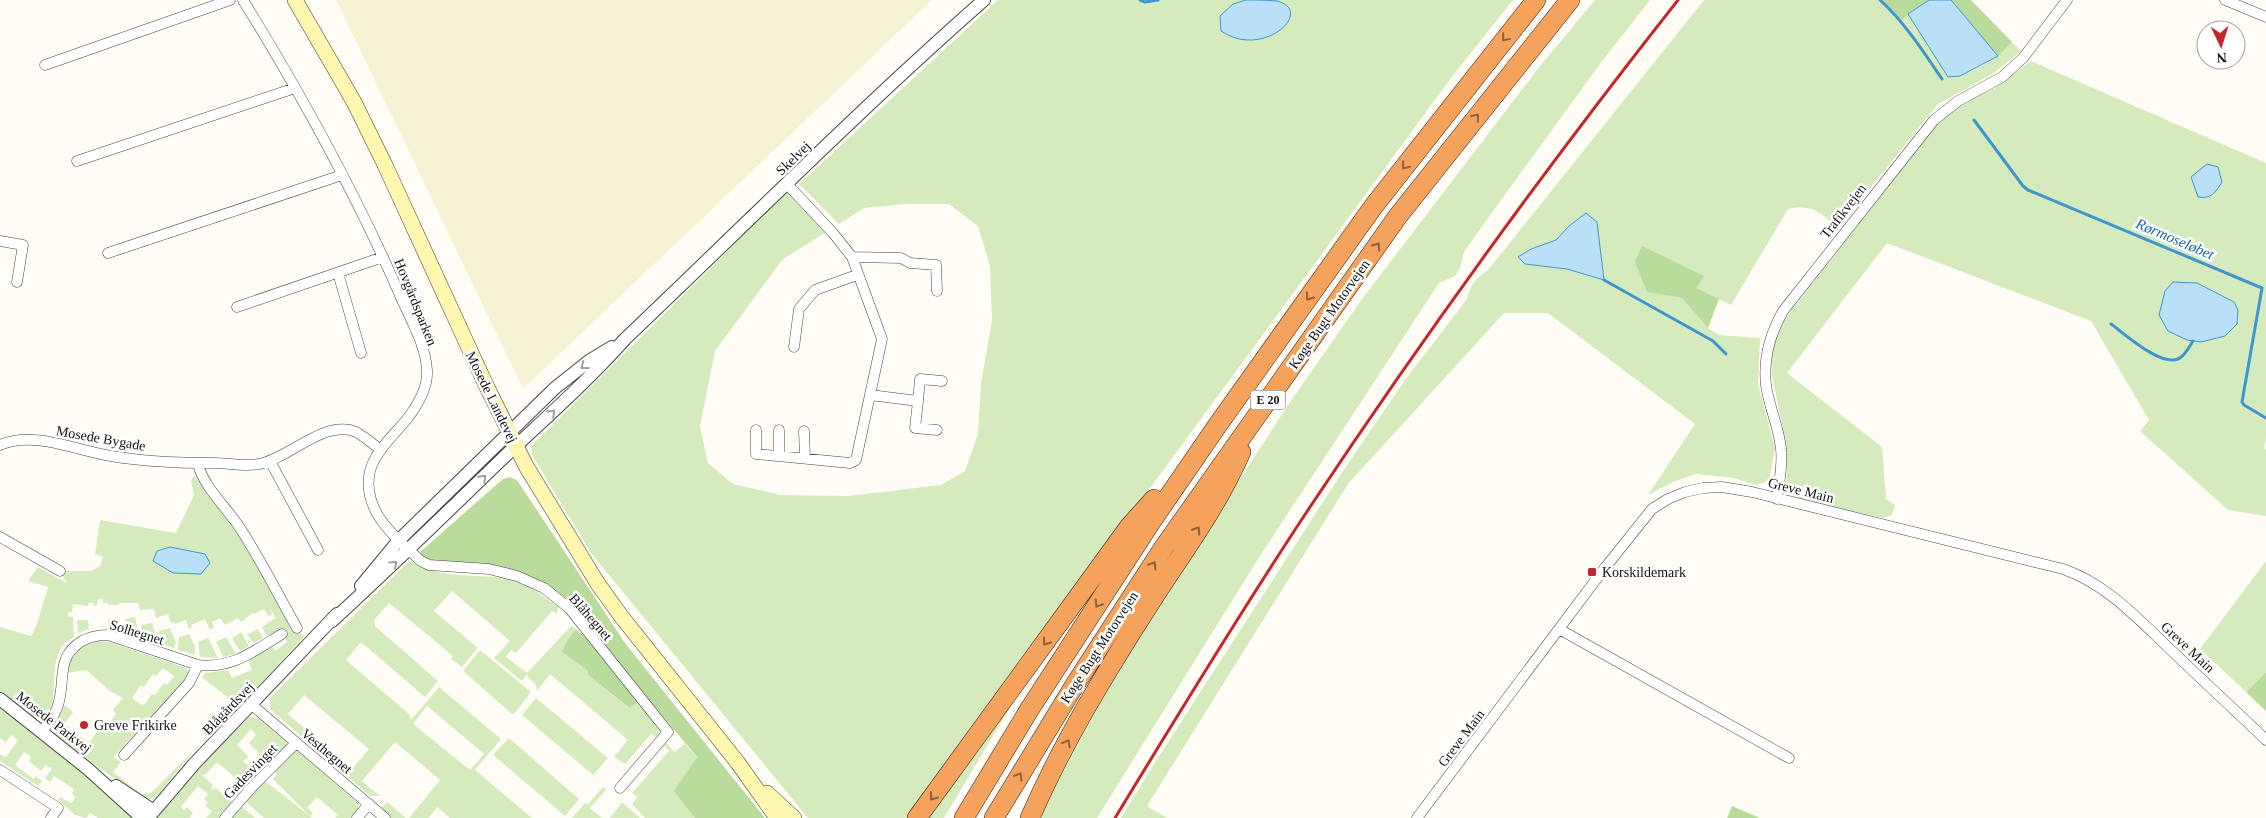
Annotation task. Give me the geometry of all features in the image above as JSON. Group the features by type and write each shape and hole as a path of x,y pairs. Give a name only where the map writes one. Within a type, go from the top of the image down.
{"highway":[{"name":"Køge Bugt Motorvejen","path":"964,818 1029,710 1150,522 1217,426 1373,207 1536,0"},
{"name":"Køge Bugt Motorvejen","path":"994,818 1076,683 1143,579 1257,416 1398,216 1570,0"},
{"path":"1030,818 1077,725 1101,684 1140,618 1228,482 1257,416"},
{"path":"917,818 1129,527 1217,426"}],"main road":[{"name":"Mosede Landevej","path":"295,0 350,94 385,165 512,440 565,530 615,608 738,764 777,818"},
{"name":"Mosede Landevej","path":"738,764 794,818"}],"street":[{"path":"45,65 230,0"},
{"name":"Hovgårdsparken","path":"243,0 295,88 342,175 383,258 422,347 427,372 423,391 416,407 381,450 370,470 369,488 373,507 382,522 399,540"},
{"name":"Skelvej","path":"512,440 595,373 625,339 934,44 984,0"},
{"name":"Trafikvejen","path":"1777,499 1782,451 1779,429 1766,386 1766,373 1767,350 1770,337 1783,311 1934,120 1958,102 2002,77 2023,58 2068,0"},
{"path":"2225,0 2266,17"},
{"path":"78,161 295,88"},
{"path":"108,253 342,175"},
{"path":"756,430 756,454 850,463 856,460 882,339 852,257 833,233 787,184"},
{"path":"0,241 23,245 17,282"},
{"path":"852,257 901,258 910,263 936,265 937,291"},
{"name":"Hovgårdsparken","path":"237,307 383,258"},
{"path":"338,273 361,353"},
{"path":"794,347 799,310 816,290 857,274"},
{"path":"937,430 915,428 920,379 942,382"},
{"path":"870,395 918,401"},
{"name":"Mosede Bygade","path":"0,445 6,442 38,441 111,456 198,464 213,463 245,466 270,461 325,432 337,430 356,432 381,450"},
{"path":"779,430 780,456"},
{"path":"804,431 805,458"},
{"name":"Blågårdsvej","path":"151,814 194,764 332,621 399,540 512,440"},
{"name":"Blågårdsvej","path":"332,621 409,551 512,440"},
{"path":"270,461 318,550"},
{"path":"198,464 203,480 228,509 297,628"},
{"name":"Greve Main","path":"1417,818 1604,569 1652,509 1668,499 1694,490 1722,487 2063,569 2082,576 2100,586 2136,617 2266,740"},
{"path":"0,537 60,572"},
{"name":"Blåhegnet","path":"399,540 409,551 429,565 489,569 517,576 544,588 569,608 668,732 620,788"},
{"path":"1559,630 1789,758"},
{"name":"Solhegnet","path":"42,731 58,707 66,656 73,647 85,639 96,635 108,635 198,664 210,666 230,664 282,634"},
{"path":"124,755 189,683 198,664"},
{"name":"Mosede Parkvej","path":"0,699 88,769 142,818"},
{"name":"Vesthegnet","path":"252,705 385,818"},
{"name":"Gadesvinget","path":"224,818 296,743"},
{"name":"Mosede Parkvej","path":"88,769 151,814"},
{"path":"0,770 58,808 51,818"},
{"path":"357,818 369,804"}],"shaded area":[{"path":"336,0 932,0 523,389"}],"green space":[{"path":"998,0 1513,0 1451,78 908,818 808,818 591,553 532,455 532,445 787,192 826,232 782,260 715,351 700,426 708,463 733,484 780,495 848,496 941,485 965,471 978,434 981,383 992,320 990,266 978,226 949,204 906,204 864,208 839,224 799,184"},
{"path":"1595,0 1650,0 1600,64 1488,218 1464,252 1460,268 1455,276 1439,283 1258,559 1097,818 1038,818 1131,647 1288,405 1362,299 1540,66"},
{"path":"1704,0 1880,0 1900,21 1908,14 1948,77 1975,70 2012,42 2021,51 1994,73 1938,104 1838,228 1816,211 1804,208 1788,209 1731,305 1695,288 1704,276 1648,292 1682,298 1708,328 1719,335 1760,338 1758,384 1775,448 1769,481 1756,485 1734,478 1696,474 1673,482 1648,495 1695,424 1548,313 1504,313 1348,484 1147,806 1167,818 1121,818 1343,471 1405,380 1467,299 1474,282 1488,270"},
{"path":"1880,0 1929,0 1901,21"},
{"path":"1951,0 1971,0 2012,42 1998,56"},
{"path":"2031,61 2266,163 2266,439 2264,448 2266,450 2266,516 2228,510 2140,431 2149,420 2091,321 1887,243 1787,373 1882,447 1886,499 1895,505 1892,515 1883,518 1798,499 1787,487 1786,443 1772,376 1771,351 1778,328 1933,128 1958,105 1993,89"},
{"path":"1642,246 1704,276 1696,288 1719,299 1708,328 1682,298 1647,292 1635,262"},
{"path":"194,476 220,505 242,538 295,631 305,636 245,700 237,705 202,677 205,673 228,670 232,678 252,670 248,660 273,647 276,651 287,642 281,629 267,636 262,627 275,618 278,624 269,605 272,614 269,616 264,609 253,613 241,622 238,618 225,625 220,618 212,622 214,627 210,630 205,619 191,625 192,627 189,629 186,620 175,624 174,622 171,623 168,614 156,618 154,609 140,610 138,603 108,605 108,603 103,603 103,599 98,599 97,605 94,606 93,603 88,603 88,606 73,604 72,612 68,612 68,617 73,617 74,637 65,643 57,658 52,704 49,713 35,719 0,692 0,627 31,636 36,627 48,587 28,581 38,567 67,583 60,571 91,571 100,566 103,557 95,554 100,520 176,533 194,495 191,480"},
{"path":"510,477 517,480 625,643 765,818 695,818 674,791 697,757 624,670 583,614 542,583 432,561 421,557 420,552 503,479"},
{"path":"410,560 420,566 443,573 512,579 533,589 559,607 556,614 552,611 516,653 511,650 506,657 527,673 571,626 576,629 566,642 562,652 588,671 588,675 628,708 638,702 655,723 660,735 657,737 651,734 625,764 614,757 628,740 550,674 537,691 536,685 527,674 522,681 494,658 510,641 452,591 434,611 478,648 462,667 451,659 453,656 389,603 374,620 375,626 438,681 425,697 361,642 346,660 409,714 411,720 439,687 501,739 475,770 532,818 450,818 437,807 429,818 409,818 440,780 395,742 362,781 380,796 370,796 270,709 271,697","holes":["304,695 369,749 352,769 288,714","427,706 484,754 470,770 413,724"]},
{"path":"2266,561 2266,672 2246,692 2200,649"},
{"path":"135,617 138,631 136,636 126,632 125,619"},
{"path":"108,619 120,619 117,630 109,628"},
{"path":"77,620 88,620 89,629 78,633"},
{"path":"152,623 156,635 154,642 140,637 142,625"},
{"path":"170,628 176,643 174,648 160,644 159,631"},
{"path":"258,629 263,638 254,643 247,635"},
{"path":"576,629 592,643 638,702 629,708 588,675 588,671 562,652 566,642"},
{"path":"241,632 249,646 240,651 232,638"},
{"path":"189,634 195,646 195,655 178,650 179,637"},
{"path":"226,637 236,654 223,657 216,642"},
{"path":"208,638 218,658 200,657 198,642"},
{"path":"98,641 110,642 186,668 189,674 186,680 113,757 121,762 113,772 141,794 151,793 195,749 159,794 151,799 139,797 54,734 55,726 65,705 73,712 64,724 89,743 101,726 106,728 116,714 113,710 123,698 110,691 86,670 67,673 73,656 86,646","holes":["163,668 174,676 167,685 164,683 155,695 152,694 143,706 132,698 141,685 144,687 153,674 156,676"]},
{"path":"480,650 531,692 513,715 463,671"},
{"path":"1033,669 944,818 924,818"},
{"path":"2266,672 2266,711 2246,692"},
{"path":"536,698 608,758 593,775 522,715"},
{"path":"0,706 126,808 132,818 98,818 90,813 86,818 75,815 58,800 60,797 71,803 76,797 72,794 74,789 54,776 50,782 45,778 52,769 46,765 41,771 29,761 31,757 24,752 15,765 34,779 36,776 42,781 38,786 0,761 0,754 6,757 18,740 11,735 6,742 0,738"},
{"path":"249,717 258,718 287,742 286,748 263,771 253,762 260,754 249,743 256,735 251,729 237,745 249,757 243,761 259,776 238,797 229,791 238,780 217,762 205,775 201,774 213,785 211,788 213,790 216,788 232,803 219,818 206,818 212,811 205,806 208,803 204,799 208,794 198,786 181,807 184,810 187,807 193,813 190,817 192,818 155,818 183,783"},
{"path":"509,738 579,799 565,816 493,755"},
{"path":"666,742 674,752 685,744 697,758 675,791 695,818 645,818 632,804 637,797 632,793 669,751 663,744"},
{"path":"292,752 299,752 358,803 358,809 351,818 335,818 338,815 317,797 307,808 313,813 310,816 273,779 277,774 274,771"},
{"path":"265,781 312,818 264,818 245,801"},
{"path":"603,787 607,789 590,808 602,818 572,818 585,803 588,804"},
{"path":"387,802 406,818 390,818 380,809"},
{"path":"622,802 640,818 610,818"},
{"path":"240,805 255,818 229,818"},
{"path":"1732,806 1760,818 1727,818"}],"water":[{"path":"1246,0 1277,1 1288,6 1291,14 1287,23 1279,31 1267,37 1253,40 1237,38 1221,31 1220,16 1233,4"},
{"path":"1929,0 1951,0 1998,56 1960,76 1948,77 1908,14"},
{"path":"2207,164 2218,167 2222,182 2210,196 2198,197 2191,177"},
{"path":"1586,213 1597,222 1604,280 1567,269 1525,264 1518,257 1531,249 1556,240 1569,226"},
{"path":"2173,282 2197,283 2234,302 2238,310 2237,324 2225,336 2201,342 2187,340 2168,331 2159,315 2165,291"},
{"path":"170,547 205,554 210,563 201,574 173,573 153,561 157,551"}],"waterway":[{"name":"Rørmoseløbet","path":"1140,0 1145,2 1158,0"},
{"name":"Rørmoseløbet","path":"1880,0 1906,28 1942,79"},
{"name":"Rørmoseløbet","path":"1974,120 2023,186 2028,190 2262,288 2242,402 2266,418"},
{"path":"1604,280 1713,341 1726,354"},
{"path":"2111,324 2143,348 2162,358 2171,360 2183,356 2193,341"}],"railway":[{"path":"1115,818 1257,588 1350,447 1487,253 1581,125 1678,0"}],"place":[{"name":"Korskildemark","path":"1592,572"},
{"name":"Greve Frikirke","path":"84,725"}]}
